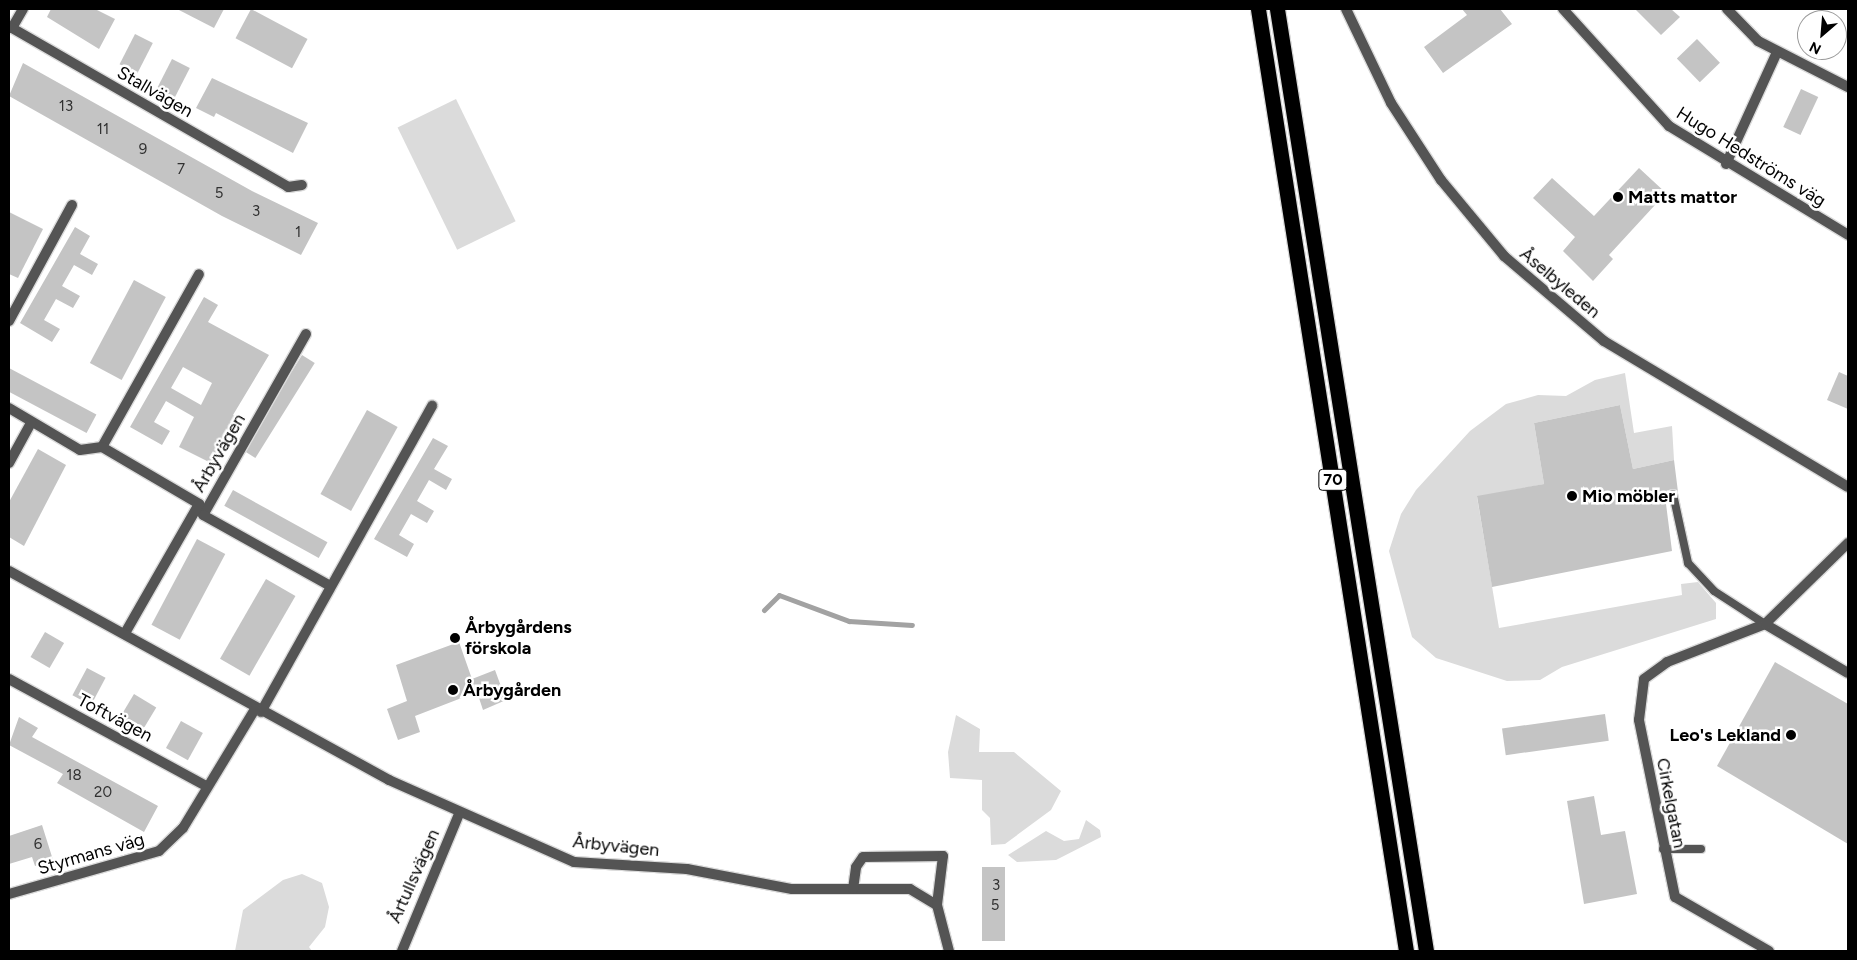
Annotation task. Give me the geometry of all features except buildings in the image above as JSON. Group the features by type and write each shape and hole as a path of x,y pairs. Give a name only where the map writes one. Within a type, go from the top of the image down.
{"highway":[{"name":"70","path":"1258,9 1406,951"},
{"name":"70","path":"1278,9 1426,951"}],"street":[{"name":"Stallvägen","path":"23,9 12,28 288,187 302,184"},
{"name":"Åselbyleden","path":"1346,9 1391,103 1441,180 1504,256 1604,341 1848,487"},
{"name":"Hugo Hedströms väg","path":"1563,9 1669,126 1726,164 1848,235"},
{"path":"1727,9 1758,41 1848,87"},
{"path":"1726,164 1777,52"},
{"path":"9,321 72,204"},
{"path":"9,408 80,450 102,447 199,274"},
{"name":"Årbyvägen","path":"306,334 203,515 329,585"},
{"path":"258,710 432,406"},
{"path":"9,463 32,422"},
{"name":"Årbyvägen","path":"102,447 199,504 125,634"},
{"path":"199,504 203,515"},
{"name":"Cirkelgatan","path":"1769,951 1675,897 1663,849 1639,720 1644,679 1668,662 1764,624 1848,543"},
{"name":"Årbyvägen","path":"9,571 125,634 258,710 459,814 574,862 687,869 792,889 910,889 937,905"},
{"path":"1764,624 1848,674"},
{"name":"Toftvägen","path":"9,679 206,786"},
{"name":"Styrmans väg","path":"9,894 159,851 183,828 206,786 258,710"},
{"name":"Årtullsvägen","path":"402,951 459,814"},
{"path":"853,889 856,867 863,857 943,856 937,905 949,951"}],"lane":[{"path":"1674,494 1688,563 1714,591 1764,624"},
{"path":"1663,849 1701,850"}],"shaded area":[{"path":"456,99 516,221 457,250 398,127"},
{"path":"1625,373 1634,433 1672,426 1674,460 1633,469 1620,405 1534,423 1544,484 1477,497 1499,628 1682,595 1681,584 1698,582 1716,603 1716,619 1562,667 1540,680 1507,681 1436,658 1412,637 1389,551 1401,514 1416,490 1470,431 1506,404 1538,395 1566,396 1595,380"},
{"path":"956,715 980,729 979,752 1014,752 1061,791 1051,810 1005,844 991,845 990,818 982,810 982,780 950,778 948,752"},
{"path":"1086,820 1100,830 1101,837 1056,860 1017,862 1008,855 1046,831 1064,841 1079,839"},
{"path":"302,874 322,883 329,907 325,927 309,947 312,951 235,951 243,910 283,880"}],"waterway":[{"path":"764,610 779,595 849,621 912,625"}],"place":[{"name":"Matts mattor","path":"1618,197"},
{"name":"Mio möbler","path":"1572,496"},
{"name":"Årbygårdens förskola","path":"455,638"},
{"name":"Årbygården","path":"453,690"},
{"name":"Leo's Lekland","path":"1791,735"}]}
